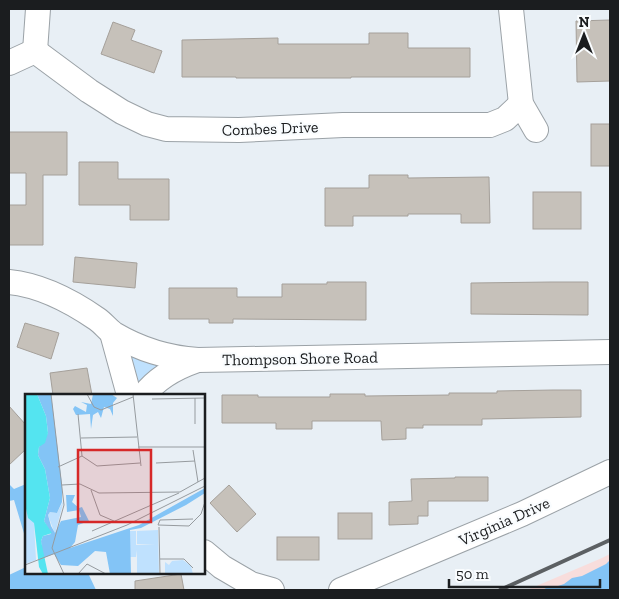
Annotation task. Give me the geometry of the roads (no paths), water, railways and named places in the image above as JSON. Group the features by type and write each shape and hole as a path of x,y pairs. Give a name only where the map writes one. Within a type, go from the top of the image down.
{"street":[{"path":"9,63 34,51 38,9"},
{"path":"511,9 521,104 536,130"},
{"name":"Combes Drive","path":"34,51 89,91 122,112 147,124 166,128 239,130 343,125 490,125 505,120 521,104"},
{"name":"Thompson Shore Road","path":"9,282 51,293 70,302 98,320 112,333 139,348 170,357 198,360 610,352"},
{"path":"112,333 129,394"},
{"path":"145,394 170,371 198,360"},
{"name":"Virginia Drive","path":"341,590 522,514 610,472"},
{"path":"205,553 222,567 251,584 272,590"},
{"path":"325,590 334,590 365,580"}],"railway":[{"path":"500,590 610,540"}]}
